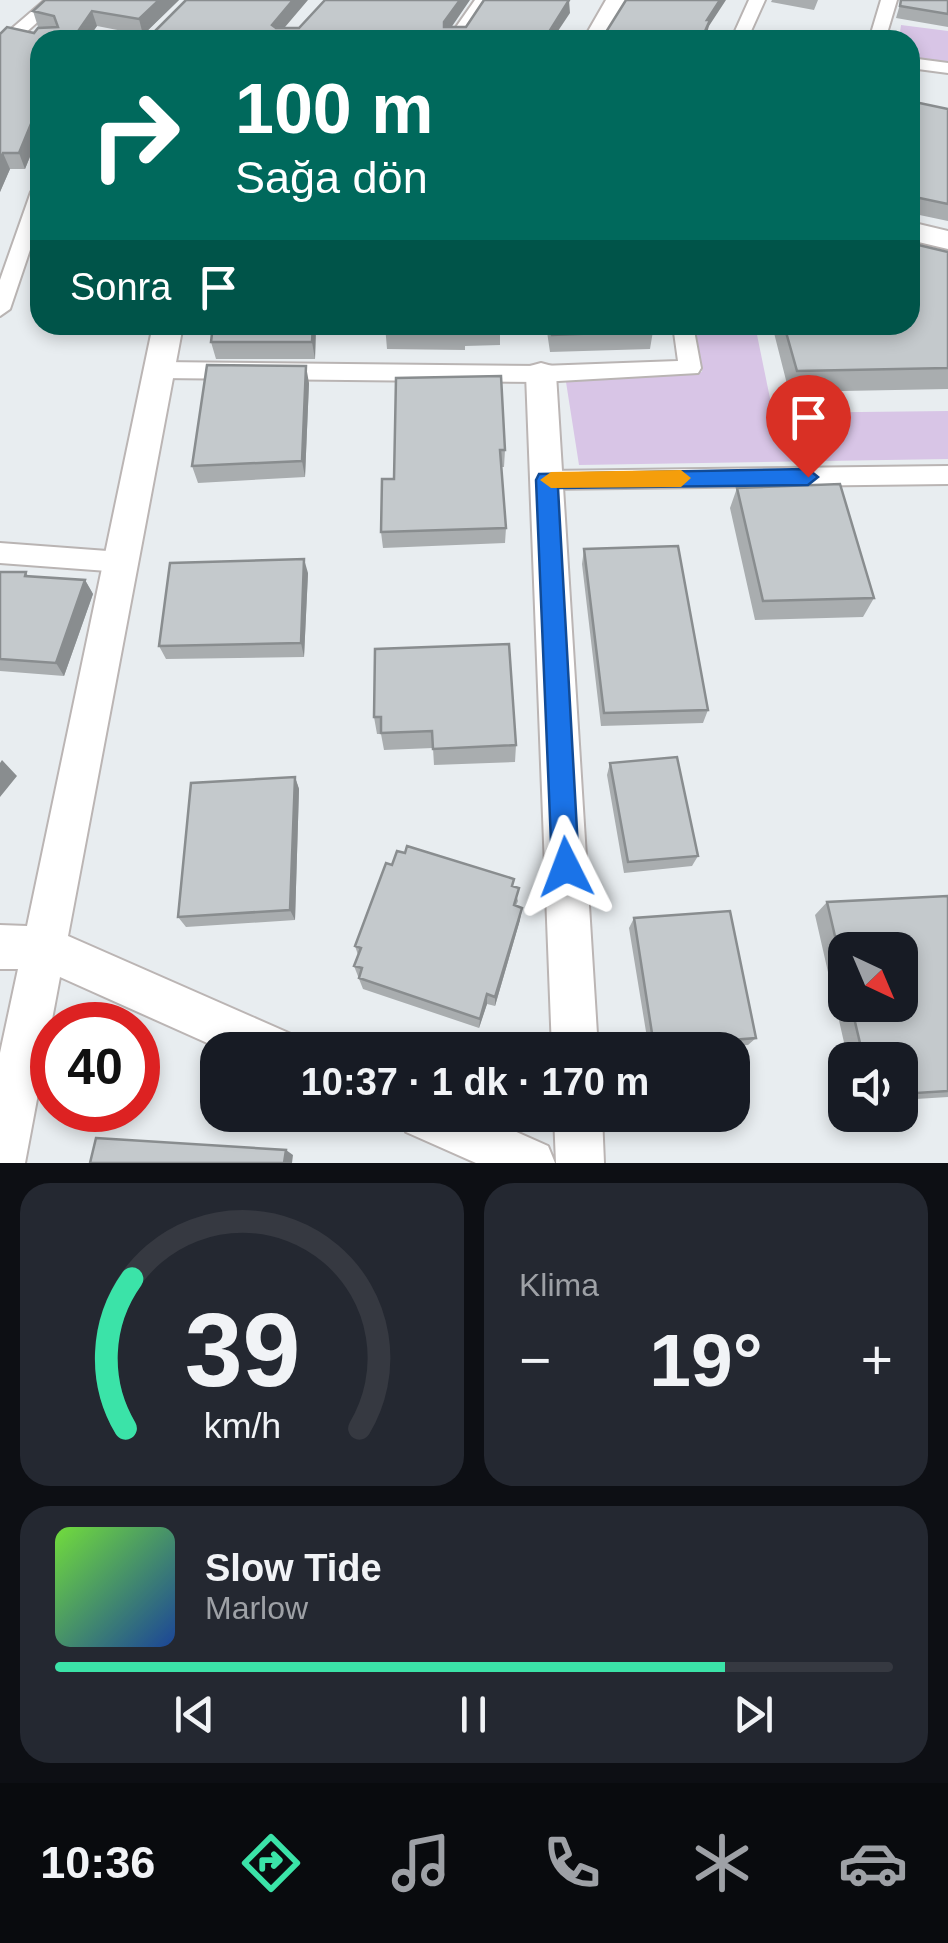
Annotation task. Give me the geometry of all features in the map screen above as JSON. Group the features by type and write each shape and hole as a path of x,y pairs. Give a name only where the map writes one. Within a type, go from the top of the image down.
{"street":[{"path":"8,31 54,0"},
{"path":"461,30 483,0"},
{"path":"600,30 617,0"},
{"path":"744,30 757,0"},
{"path":"880,30 889,0"},
{"path":"920,64 948,68"},
{"path":"920,233 948,240"},
{"path":"0,234 30,235"},
{"path":"0,309 30,240"},
{"path":"1,1163 166,335"},
{"path":"159,370 541,374 690,368 684,335"},
{"path":"541,374 574,1032"},
{"path":"546,480 948,476"},
{"path":"0,553 121,562"},
{"path":"0,947 44,948 234,1032"},
{"path":"461,1132 531,1163"},
{"path":"579,1132 580,1163"}],"shaded area":[{"path":"901,25 948,31 948,64 920,59 920,30 900,30"},
{"path":"696,335 757,335 773,413 948,411 948,459 579,465 566,382 702,372"}],"building":[{"path":"45,0 159,0 139,19 92,11 79,30 36,30 58,27 54,16 33,11"},
{"path":"186,0 293,0 272,25 299,28 325,0 460,0 444,27 466,27 484,0 569,0 550,30 156,30"},
{"path":"626,0 720,0 707,20 706,30 607,30"},
{"path":"901,0 948,0 948,14 900,6"},
{"path":"7,27 30,32 30,126 19,153 3,153 0,161 0,34"},
{"path":"920,103 948,109 948,204 920,198"},
{"path":"920,245 948,252 948,368 797,371 787,335 920,335"},
{"path":"212,335 312,335 312,342 211,342"},
{"path":"207,365 306,366 302,461 192,466"},
{"path":"501,376 505,450 500,450 506,528 381,532 382,479 394,479 396,378"},
{"path":"840,484 874,598 763,601 737,488"},
{"path":"678,546 708,710 604,713 584,549"},
{"path":"304,559 301,643 159,646 170,563"},
{"path":"0,572 85,580 56,663 0,659"},
{"path":"509,644 516,745 433,749 432,731 381,733 381,717 374,717 375,649"},
{"path":"677,757 698,856 628,862 610,763"},
{"path":"295,777 290,910 178,917 191,783"},
{"path":"407,846 514,879 512,886 519,888 514,905 522,908 495,997 487,994 480,1019 359,978 362,968 354,966 361,948 355,946 386,863 392,865 397,851 405,853"},
{"path":"948,896 948,1091 918,1093 918,1042 860,1042 855,1022 918,1022 918,932 834,932 827,902"},
{"path":"730,911 756,1038 750,1038 750,1032 652,1032 634,918"},
{"path":"96,1138 286,1150 284,1163 90,1163"}],"slow traffic":[{"path":"551,480 681,478"}],"route":[{"path":"566,867 546,480 808,477"}]}
